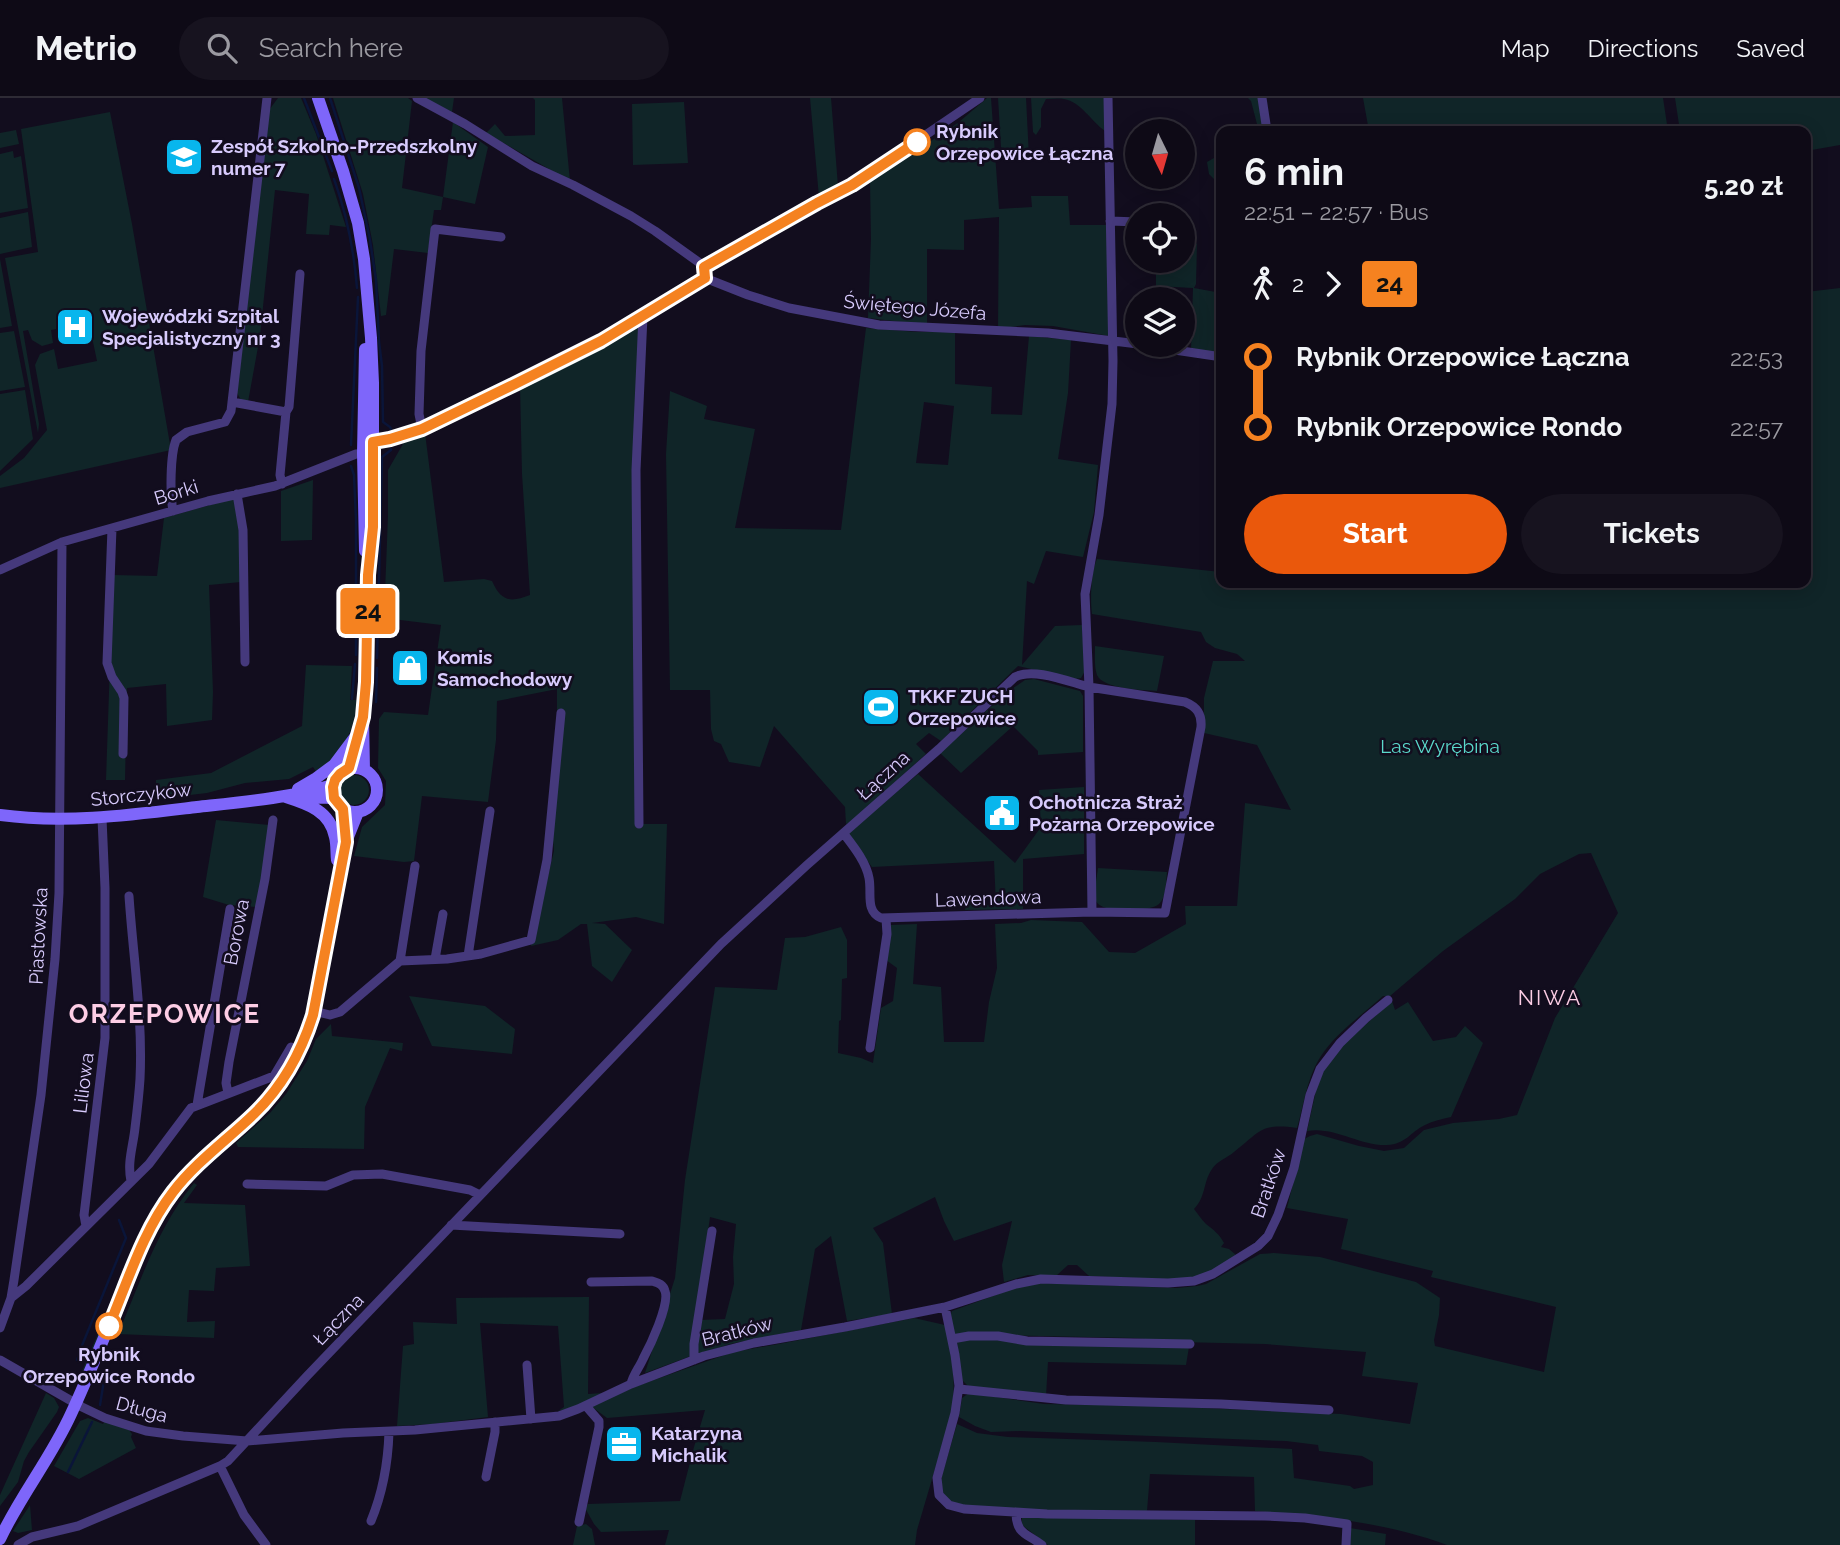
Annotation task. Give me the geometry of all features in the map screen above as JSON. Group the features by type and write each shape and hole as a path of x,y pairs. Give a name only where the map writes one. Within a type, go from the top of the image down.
{"main road":[{"path":"318,98 343,169 358,223 365,266 368,314 364,371 368,447 363,525 368,575 368,645 363,717 364,770"},
{"path":"349,768 363,717"},
{"path":"286,797 334,765 358,733"},
{"path":"349,768 364,770 374,779 377,792 372,803 358,812 343,809 334,798 333,785 340,774 349,768"},
{"name":"Storczyków","path":"286,797 333,785"},
{"path":"286,797 311,805 329,822 335,837 339,881"},
{"name":"Storczyków","path":"0,815 59,820 103,818 286,797 334,798"},
{"path":"343,809 346,842"},
{"path":"0,1539 16,1506 53,1450 76,1403 139,1254 162,1209 194,1167 254,1114 274,1092 296,1059 314,1011 346,842 358,812"},
{"path":"0,1521 16,1506"}],"street":[{"path":"173,511 171,501 176,440 187,432 225,422 231,411 267,98"},
{"path":"417,98 533,166 631,216 704,267 705,278"},
{"path":"704,267 852,185 981,98"},
{"path":"1091,912 1089,687 1085,594 1099,515 1112,404 1108,98"},
{"path":"1262,98 1266,126"},
{"path":"1110,221 1125,222"},
{"path":"422,429 419,414 421,351 435,229 500,237"},
{"path":"282,484 280,475 286,412 289,407 300,274"},
{"name":"Świętego Józefa","path":"705,278 789,308 879,325 1048,333 1125,342"},
{"name":"Borki","path":"0,570 62,542 208,500 282,484 368,447 422,429 601,341 705,278"},
{"path":"639,824 636,470 643,316"},
{"name":"Świętego Józefa","path":"1195,353 1216,356"},
{"path":"232,402 286,412"},
{"path":"237,494 241,509 243,542 244,662"},
{"path":"112,528 106,648 109,670 124,698 123,754"},
{"name":"Piastowska","path":"0,1328 11,1298 41,1095 55,959 59,893 62,542"},
{"name":"Łączna","path":"18,1545 32,1537 78,1526 228,1461 721,944 1015,677 1034,673 1089,687"},
{"name":"Lawendowa","path":"886,919 1091,912 1165,913 1201,722 1198,711 1185,702 1089,687"},
{"path":"314,1011 332,1015 340,1012 400,961 481,954 531,940 547,860 561,713"},
{"path":"468,956 490,811"},
{"name":"Liliowa","path":"86,1226 84,1215 106,1038 103,818"},
{"name":"Borowa","path":"228,1093 226,1083 229,1062 265,879 273,820"},
{"path":"844,834 867,869 871,909 878,917 886,919 887,934 870,1048"},
{"path":"400,961 415,866"},
{"path":"129,895 140,1058 135,1129 129,1160 131,1181"},
{"name":"Borowa","path":"197,1105 230,909"},
{"path":"435,959 443,914"},
{"name":"Bratków","path":"247,1441 389,1432 559,1416 694,1360 754,1343 945,1307 1016,1284 1041,1279 1168,1283 1206,1278 1258,1246 1268,1236 1284,1200 1296,1162 1310,1095 1320,1069 1340,1043 1388,1000"},
{"path":"11,1298 149,1164 186,1113 197,1105 274,1076 290,1047"},
{"path":"247,1184 326,1185 353,1175 382,1174 470,1190 480,1195"},
{"path":"451,1225 620,1234"},
{"path":"694,1360 694,1344 712,1231"},
{"path":"591,1282 652,1281 660,1284 665,1291 663,1312 631,1384"},
{"path":"945,1307 959,1389 938,1471 937,1485 943,1501 957,1508 1078,1515 1305,1518 1347,1524 1346,1545"},
{"path":"952,1339 998,1336 1027,1341 1190,1344"},
{"name":"Długa","path":"0,1360 105,1418 146,1431 247,1441"},
{"path":"527,1365 531,1419"},
{"path":"959,1389 1066,1400 1329,1410"},
{"path":"579,1522 599,1427 598,1421 586,1406"},
{"path":"486,1477 495,1422"},
{"path":"371,1521 383,1486 389,1432"},
{"path":"220,1466 244,1515 266,1545"},
{"path":"1016,1512 1016,1524 1020,1531 1042,1545"}],"green space":[{"path":"278,98 301,98 316,134 346,227 330,225 329,235 306,234 309,194 275,190 260,336 248,402 241,400 237,393 269,110"},
{"path":"333,98 408,98 412,101 402,188 443,197 441,210 434,210 428,253 394,249 386,315 381,316 373,245 363,194"},
{"path":"425,98 454,98 452,112"},
{"path":"533,98 562,98 570,181 486,133 495,124 505,136 535,135"},
{"path":"810,98 831,98 838,186 819,197"},
{"path":"987,98 991,98 999,209 1032,207 1031,196 1068,196 1070,225 1107,225 1109,336 1053,326 1025,325 998,329 999,217 964,220 964,250 927,249 927,325 868,318 870,182 959,122"},
{"path":"998,98 1026,98 1029,157 1014,151 1006,154 1001,147"},
{"path":"1031,98 1104,98 1105,131 1070,101 1046,99 1041,109 1041,127 1036,135 1033,132"},
{"path":"1248,98 1260,98 1263,126 1257,126"},
{"path":"1363,98 1663,98 1667,126 1368,126"},
{"path":"1675,98 1840,98 1840,145 1811,150 1811,126 1679,126"},
{"path":"684,102 688,163 633,165 632,104"},
{"name":"Wojewódzki Szpital Specjalistyczny nr 3","path":"110,112 171,450 0,488 0,476 24,458 47,430 35,365 40,354 54,349 58,369 97,361 89,323 51,330 53,343 42,346 32,340 28,330 23,331 39,424 38,433 5,258 38,252 21,129"},
{"path":"453,122 488,147 475,204 443,197"},
{"path":"16,130 19,144 0,148 0,133"},
{"path":"13,151 14,158 21,156 28,208 0,213 0,154"},
{"path":"1214,158 1216,181 1209,174 1207,162"},
{"path":"28,212 32,247 0,254 0,218"},
{"path":"1195,242 1197,244 1194,287 1156,286 1156,273 1195,273"},
{"path":"0,259 12,326 0,328"},
{"path":"1195,288 1216,292 1216,352 1195,350"},
{"name":"Las Wyrębina","path":"1840,288 1840,1545 1447,1545 1376,1525 1255,1511 1254,1477 1150,1474 1147,1511 981,1507 956,1504 943,1496 941,1479 957,1424 977,1433 1008,1437 1292,1449 1294,1478 1350,1486 1354,1489 1373,1485 1373,1462 1362,1456 1319,1451 1318,1445 1286,1441 991,1432 959,1417 962,1398 969,1393 1044,1404 1341,1414 1410,1424 1418,1383 1362,1376 1366,1352 1134,1338 954,1334 950,1316 952,1311 1034,1281 1177,1288 1206,1284 1260,1254 1320,1257 1416,1282 1440,1298 1435,1346 1544,1372 1556,1307 1431,1277 1433,1271 1341,1249 1348,1219 1287,1208 1304,1139 1310,1136 1317,1134 1384,1151 1404,1148 1424,1130 1453,1123 1517,1115 1555,1018 1618,913 1591,853 1579,854 1540,874 1515,899 1443,951 1390,996 1383,996 1342,1032 1316,1064 1297,1128 1275,1127 1262,1130 1214,1166 1201,1200 1194,1209 1220,1237 1224,1243 1221,1247 1236,1255 1217,1268 1182,1280 1089,1276 1077,1265 1068,1265 1056,1276 1028,1275 1004,1282 1002,1265 1012,1221 954,1241 935,1197 873,1228 883,1243 892,1314 847,1321 831,1236 815,1249 801,1330 730,1344 697,1355 700,1320 725,1319 734,1284 736,1224 710,1217 691,1356 645,1373 675,1278 685,1180 715,987 777,990 785,938 805,937 841,927 847,940 847,978 842,979 838,1053 873,1063 881,1008 893,1001 897,968 886,960 891,925 917,924 913,984 941,987 944,1042 984,1042 997,968 995,924 1031,920 1082,922 1109,952 1135,953 1186,924 1185,906 1237,906 1245,803 1291,810 1257,745 1204,733 1204,698 1213,661 1245,661 1237,654 1215,648 1206,642 1201,632 1092,614 1093,571 1097,559 1216,571 1216,588 1811,588 1811,291"},
{"path":"640,323 638,824 667,824 664,924 636,917 592,923 605,924 632,950 612,982 592,966 587,924 581,924 558,940 531,946 554,851 552,829 562,710 557,711 557,689 497,701 496,740 488,802 422,796 414,861 354,856 362,827 385,805 386,781 378,768 379,719 384,712 428,715 441,625 384,618 388,470 403,444 402,440 425,433 444,582 484,579 492,581 499,593 507,598 517,599 530,595 522,474 520,386 551,373"},
{"path":"866,328 955,332 955,384 992,387 991,414 1022,415 1029,336 1071,340 1068,393 1058,459 1098,465 1094,512 1083,557 1046,551 1034,584 1027,581 1022,665 1055,626 1082,625 1085,671 1081,678 1075,679 1018,666 941,741 929,733 916,744 926,754 846,824 845,807 774,726 760,767 729,762 721,744 714,741 710,690 670,690 666,454 670,391 707,406 704,419 755,429 735,528 841,530","holes":["924,402 954,406 948,465 916,463"]},
{"path":"14,331 25,387 0,391 0,333"},
{"path":"25,390 33,439 0,471 0,394"},
{"path":"313,480 312,540 281,541 281,491"},
{"path":"235,498 240,528 241,582 209,585 212,720 167,726 166,684 127,688 125,780 106,780 113,575 157,576 164,518"},
{"path":"1095,646 1164,656 1157,691 1124,688 1101,680 1095,668"},
{"path":"306,665 352,666 350,700 358,700 353,723 346,741 327,765 317,773 313,767 289,779 245,783 207,793 156,799 156,780 211,773 302,726"},
{"path":"1034,679 1080,691 1083,696 1083,752 1038,755 1038,751 1013,726 961,773 940,753 1006,693 1025,680"},
{"path":"918,774 1015,863 1041,827 1039,790 1084,787 1084,854 1023,859 1023,909 965,910 966,904 996,905 994,861 872,867 847,834"},
{"path":"354,775 360,776 368,784 368,796 360,804 354,805 348,804 340,796 339,790 340,784 348,776"},
{"path":"216,820 269,825 256,907 229,905 203,897"},
{"path":"1098,868 1167,872 1163,898 1159,904 1146,909 1116,910 1100,905 1095,894"},
{"path":"409,996 485,1006 515,1029 512,1054 432,1046"},
{"path":"1392,1001 1395,1010 1408,1002 1433,1041 1456,1037 1465,1026 1483,1043 1451,1117 1428,1124 1403,1140 1387,1145 1367,1143 1327,1131 1307,1131 1319,1077 1338,1049"},
{"path":"331,1024 332,1036 403,1043 402,1051 390,1048 365,1107 364,1149 238,1147 236,1143 270,1113 286,1094 307,1061 316,1039"},
{"path":"271,1085 259,1101 181,1174 155,1208 77,1384 75,1382 154,1206 182,1170 247,1112"},
{"path":"194,1183 197,1185 184,1203 245,1205 250,1266 216,1268 214,1291 189,1290 187,1322 215,1321 214,1338 118,1334 160,1237"},
{"path":"589,1297 588,1394 603,1393 572,1408 558,1411 564,1407 558,1326 480,1323 488,1417 397,1426 403,1346 414,1344 413,1322 457,1324 456,1298"},
{"path":"914,1318 945,1325 954,1381 951,1415 915,1545 665,1545 669,1530 601,1532 594,1524 585,1508 588,1504 680,1501 705,1410 607,1418 591,1406 637,1386 733,1352"},
{"path":"971,1339 1189,1347 1186,1365 1048,1362 1046,1396 968,1386 962,1380 957,1342"},
{"path":"46,1393 54,1398 59,1407 57,1412 29,1452 18,1482 0,1506 0,1495"},
{"path":"88,1418 129,1430 136,1448 79,1479 54,1466 80,1421"},
{"path":"30,1505 32,1530 18,1533 13,1531"},
{"path":"1022,1516 1195,1520 1195,1545 1048,1545 1022,1525"},
{"path":"586,1524 592,1529 595,1545 573,1545 577,1526"},
{"path":"1350,1528 1386,1534 1385,1545 1349,1545"}],"waterway":[{"path":"304,98 332,171"},
{"path":"330,98 359,188 370,240 376,280 383,422 391,429"},
{"path":"334,179 349,233 357,288"},
{"path":"351,445 358,297"},
{"path":"377,658 382,457 391,449"},
{"path":"351,466 354,475 356,520 356,655"},
{"path":"352,699 355,664"},
{"path":"376,702 377,668"},
{"path":"79,1361 77,1360 81,1348 126,1238 119,1220"},
{"path":"100,1405 105,1374 102,1372"},
{"path":"68,1472 92,1422"}],"bus line":[{"name":"24","path":"109,1326 148,1234 166,1202 194,1167 254,1114 274,1092 296,1059 313,1015 346,842 343,809 332,791 335,780 342,771 349,768 363,717 368,645 368,575 373,527 373,442 422,429 601,341 705,278 704,267 852,185 917,142"}],"place":[{"name":"Rybnik Orzepowice Łączna","path":"917,142"},
{"name":"Zespół Szkolno-Przedszkolny numer 7","path":"184,157"},
{"name":"Wojewódzki Szpital Specjalistyczny nr 3","path":"75,327"},
{"name":"Komis Samochodowy","path":"410,668"},
{"name":"TKKF ZUCH Orzepowice","path":"881,707"},
{"name":"Ochotnicza Straż Pożarna Orzepowice","path":"1002,813"},
{"name":"Rybnik Orzepowice Rondo","path":"109,1326"},
{"name":"Katarzyna Michalik","path":"624,1444"}],"district":[{"name":"NIWA","path":"1550,997"},
{"name":"ORZEPOWICE","path":"165,1014"}]}
